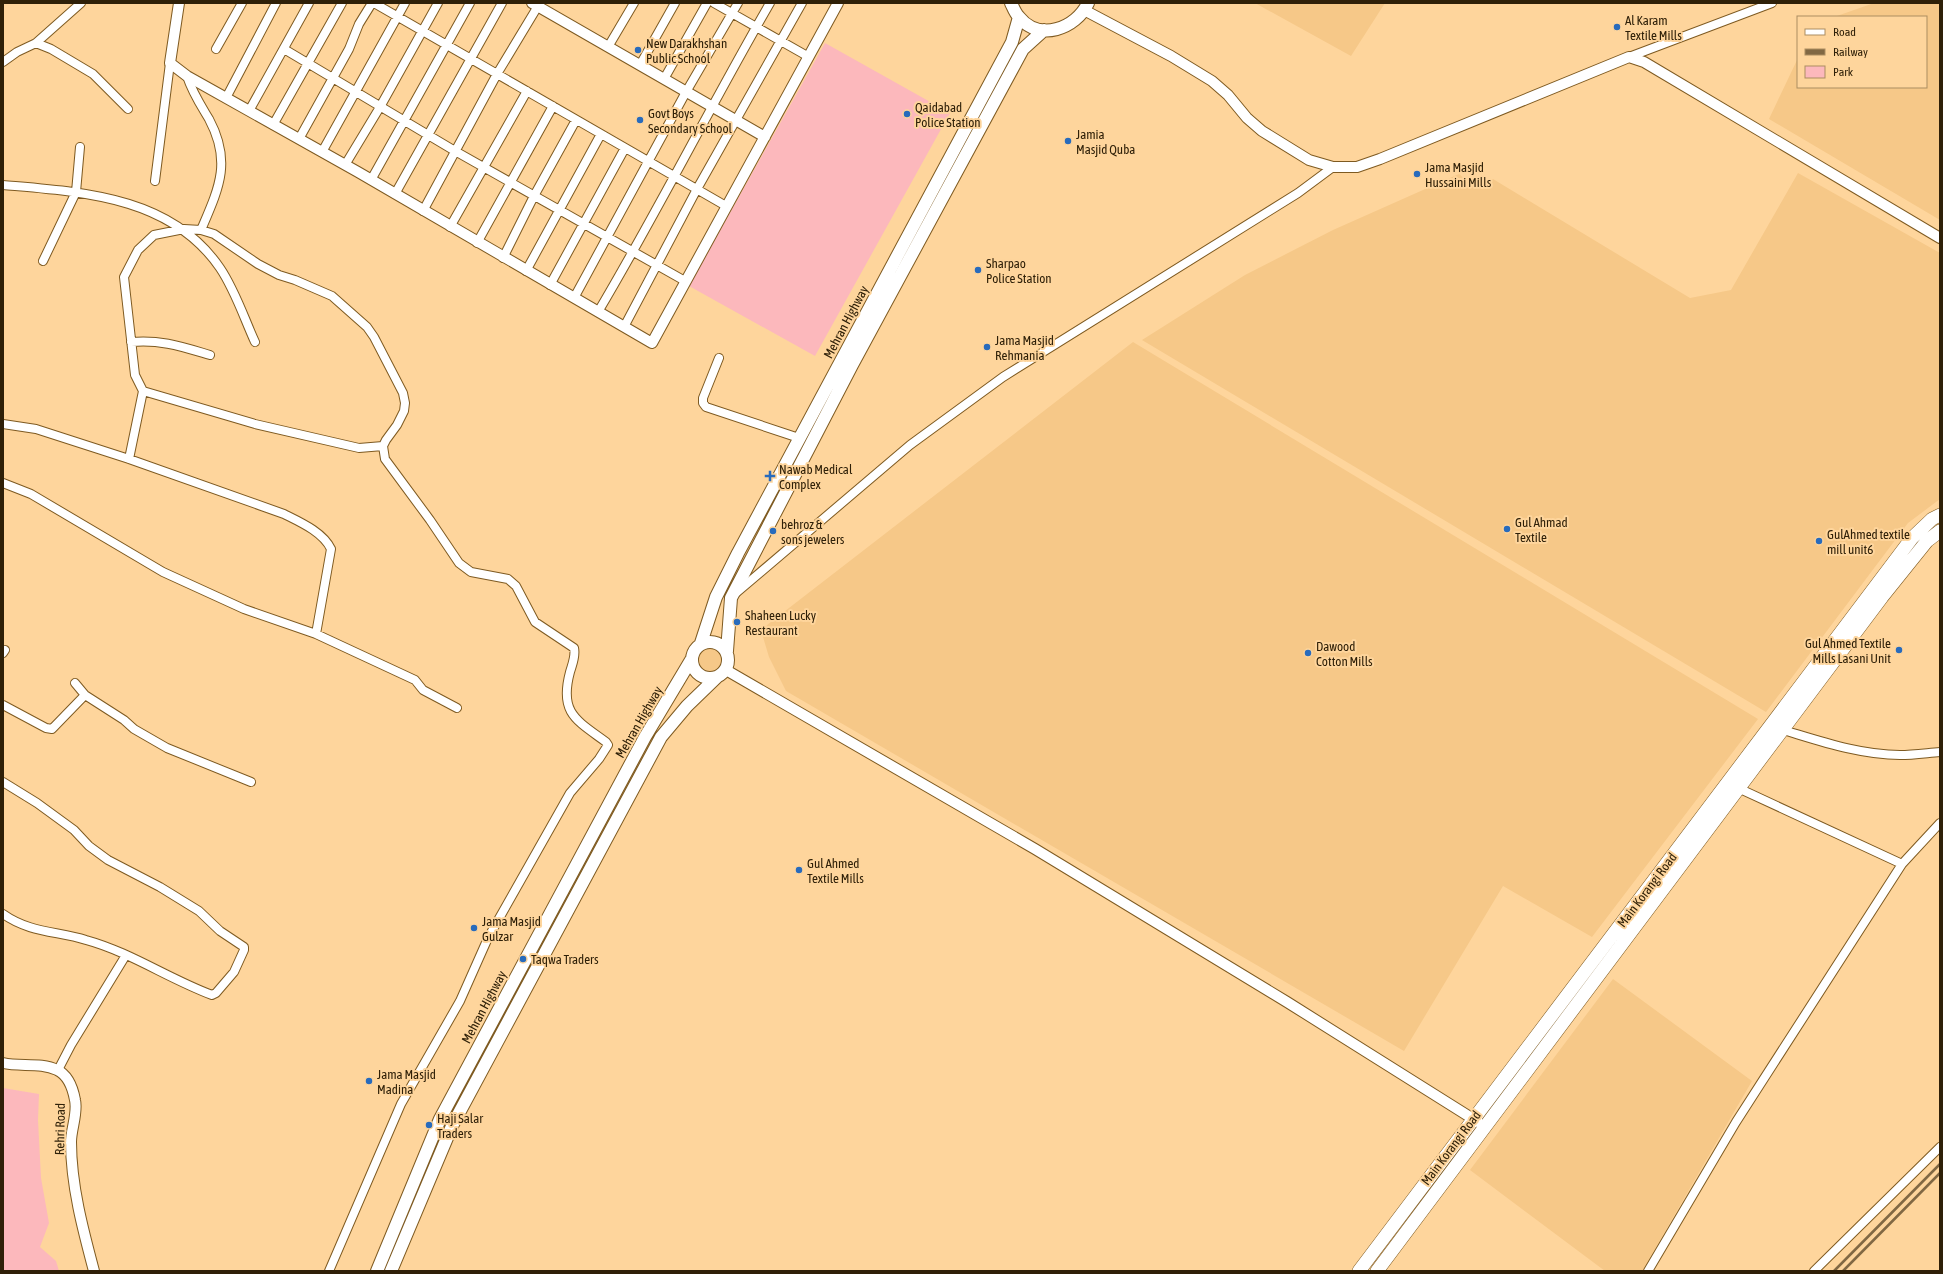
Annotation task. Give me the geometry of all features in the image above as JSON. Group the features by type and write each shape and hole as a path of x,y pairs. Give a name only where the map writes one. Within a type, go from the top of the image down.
{"main road":[{"path":"1011,3 1019,17 1030,26 1044,30 1056,30 1067,26 1077,20 1086,7"},
{"name":"Mehran Highway","path":"701,643 716,597 1012,42 1019,17"},
{"path":"391,1271 452,1126 661,737 687,706 721,673 728,659 727,651 731,598 852,365 1023,49 1044,30"},
{"name":"Main Korangi Road","path":"1360,1271 1912,538 1932,519 1940,515"},
{"name":"Main Korangi Road","path":"1377,1271 1738,788 1927,541 1940,531"},
{"path":"721,673 709,678 702,677 696,672 691,660 696,647 701,643 715,642 722,645 727,651"},
{"name":"Mehran Highway","path":"377,1271 440,1119 645,737 691,660"}],"street":[{"path":"3,62 17,52 36,43 81,3"},
{"path":"155,181 179,3"},
{"path":"216,48 242,3"},
{"path":"226,98 276,3"},
{"path":"249,111 308,3"},
{"path":"273,125 342,3"},
{"path":"299,139 349,49 358,24 373,3 726,206"},
{"path":"322,152 404,3"},
{"path":"346,165 438,3"},
{"path":"371,180 470,3"},
{"path":"395,194 502,3"},
{"path":"608,47 634,3"},
{"path":"640,65 675,3"},
{"path":"664,79 707,3"},
{"path":"714,3 809,57"},
{"path":"574,298 686,92 738,3"},
{"path":"598,312 633,252 673,176 770,3"},
{"path":"624,327 696,189 737,120 802,3"},
{"path":"170,63 187,76 346,165 652,344 838,3"},
{"path":"1086,7 1212,81 1228,95 1247,118 1262,132 1309,160 1332,167 1357,167 1380,159 1628,57 1772,3"},
{"path":"423,211 535,5 765,137"},
{"path":"36,43 51,49 94,74 128,109"},
{"path":"284,49 484,168 685,281"},
{"path":"1628,57 1644,62 1940,238"},
{"path":"187,76 192,92 214,132 222,156 219,186 202,230"},
{"path":"450,227 526,91"},
{"path":"477,243 553,106"},
{"path":"504,258 534,196 576,120"},
{"path":"526,271 601,134"},
{"path":"43,261 76,192 80,147"},
{"path":"550,285 625,148"},
{"path":"731,598 910,445 1003,377 1298,193 1332,167"},
{"path":"3,184 100,196 152,212 184,229 204,248 220,268 255,342"},
{"path":"129,459 143,391 135,375 124,278 138,250 154,235 184,229 202,230 214,234 258,264 279,275 295,280 332,296 367,327 374,336 403,393 405,403 401,418 384,446 385,459 430,520 459,563 471,572 508,579 516,586 535,622 574,648 574,657 566,688 566,702 576,718 608,745 599,759 570,793 488,938 460,1001 401,1104 329,1271"},
{"path":"131,342 149,340 170,343 210,355"},
{"path":"719,358 703,398 706,407 800,438"},
{"path":"143,391 255,424 359,448 384,446"},
{"path":"3,424 36,429 129,459 284,514 304,524 328,544 331,549 316,634"},
{"path":"3,484 30,494 163,572 244,609 316,634 415,680 423,690 457,708"},
{"path":"721,673 1034,849 1281,998 1485,1127"},
{"path":"75,683 85,695 124,720 134,729 167,748 251,782"},
{"path":"3,705 52,730 85,695"},
{"path":"1783,730 1838,746 1874,753 1900,755 1940,752"},
{"path":"3,782 74,830 89,846 108,860 147,880 199,911 220,931 245,949 234,972 216,993 212,995 126,955 87,940 22,926 3,914"},
{"path":"1738,788 1902,864"},
{"path":"1648,1271 1736,1122 1902,864 1940,823"},
{"path":"3,1063 43,1066 58,1070 71,1045 126,955"},
{"name":"Rehri Road","path":"58,1070 69,1080 75,1101 71,1142 75,1186 84,1233 94,1271"},
{"path":"1814,1271 1940,1146"}],"shaded area":[{"path":"1255,3 1385,3 1351,56"},
{"path":"1874,3 1940,3 1940,220 1769,119 1797,60 1797,88 1927,88 1927,16 1837,16"},
{"path":"1798,173 1940,253 1940,499 1908,523 1766,712 1142,340 1245,275 1333,230 1459,174 1474,187 1493,179 1690,298 1731,290"},
{"path":"1133,342 1758,719 1592,937 1503,886 1404,1051 786,691 769,657 763,637 767,625"},
{"path":"709,646 718,650 722,659 718,668 709,672 700,668 696,659 700,650"},
{"path":"1613,979 1752,1081 1642,1271 1605,1271 1470,1170"}],"green space":[{"path":"825,43 950,113 815,356 689,286"},
{"path":"3,1088 39,1094 38,1120 41,1178 49,1223 40,1247 56,1261 59,1271 3,1271"}],"railway":[{"path":"1834,1271 1940,1164"},
{"path":"1843,1271 1940,1173"}],"place":[{"name":"Al Karam Textile Mills","path":"1617,27"},
{"name":"New Darakhshan Public School","path":"638,50"},
{"name":"Qaidabad Police Station","path":"907,114"},
{"name":"Govt Boys Secondary School","path":"640,120"},
{"name":"Jamia Masjid Quba","path":"1068,141"},
{"name":"Jama Masjid Hussaini Mills","path":"1417,174"},
{"name":"Sharpao Police Station","path":"978,270"},
{"name":"Jama Masjid Rehmania","path":"987,347"},
{"name":"Nawab Medical Complex","path":"770,476"},
{"name":"Gul Ahmad Textile","path":"1507,529"},
{"name":"behroz & sons jewelers","path":"773,531"},
{"name":"GulAhmed textile mill unit6","path":"1819,541"},
{"name":"Shaheen Lucky Restaurant","path":"737,622"},
{"name":"Gul Ahmed Textile Mills Lasani Unit","path":"1899,650"},
{"name":"Dawood Cotton Mills","path":"1308,653"},
{"name":"Gul Ahmed Textile Mills","path":"799,870"},
{"name":"Jama Masjid Gulzar","path":"474,928"},
{"name":"Taqwa Traders","path":"523,959"},
{"name":"Jama Masjid Madina","path":"369,1081"},
{"name":"Haji Salar Traders","path":"429,1125"}]}
